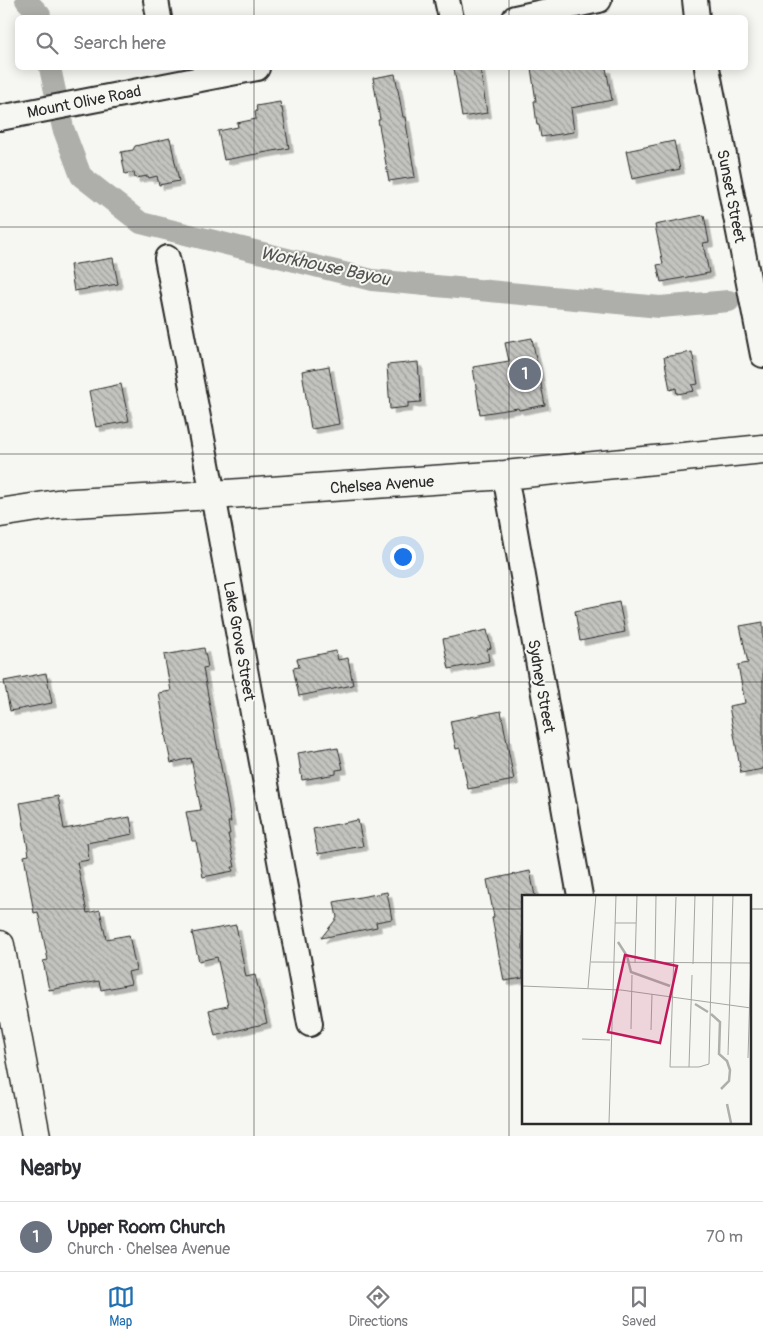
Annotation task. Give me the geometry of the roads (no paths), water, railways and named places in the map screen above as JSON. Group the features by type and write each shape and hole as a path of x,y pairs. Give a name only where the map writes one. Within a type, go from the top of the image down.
{"main road":[{"name":"Chelsea Avenue","path":"0,513 58,504 504,475 763,449"},
{"path":"0,945 36,1136"}],"street":[{"path":"156,0 158,15"},
{"path":"447,0 450,15"},
{"path":"529,15 599,0"},
{"path":"695,0 698,15"},
{"name":"Mount Olive Road","path":"0,118 77,103 170,76 235,70"},
{"name":"Sunset Street","path":"707,70 763,355"},
{"name":"Lake Grove Street","path":"167,258 213,495 310,1024"},
{"name":"Sydney Street","path":"504,475 580,895"}],"waterway":[{"name":"Workhouse Bayou","path":"26,0 40,15"},
{"name":"Workhouse Bayou","path":"50,70 63,128 81,176 141,223 372,280 660,307 729,301"}],"place":[{"name":"Upper Room Church","path":"525,374"}]}
